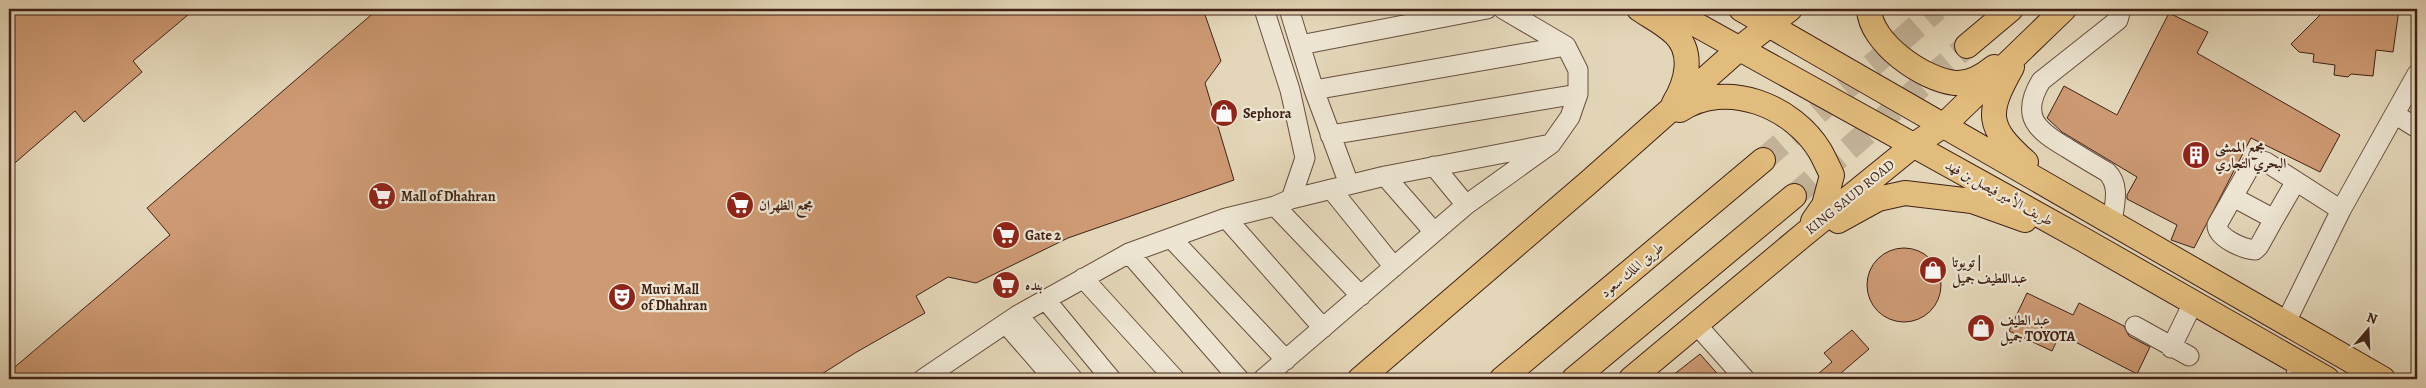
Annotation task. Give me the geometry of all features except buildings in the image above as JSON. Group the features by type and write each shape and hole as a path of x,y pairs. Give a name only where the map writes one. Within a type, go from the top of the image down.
{"main road":[{"path":"1639,9 1675,34 1684,47 1688,71 1680,94 1668,113"},
{"name":"طريف الأمير فيصل بن فهد","path":"1668,9 2084,240 2193,303 2297,371 2327,379"},
{"path":"1741,9 2383,379"},
{"path":"1360,379 1641,137 1740,48 1771,26 1790,9"},
{"path":"1869,9 1875,27 1897,54 1911,66 1924,74 1956,83 1972,81 1986,74 2056,16"},
{"path":"1967,46 2010,9"},
{"name":"KING SAUD ROAD","path":"1631,379 1914,145 1944,125 2056,16"},
{"path":"2022,49 2000,88 1996,101 1996,129 2004,144 2063,195"},
{"path":"1641,137 1691,103 1709,98 1725,96 1747,98 1771,108 1805,133 1819,150 1832,175 1824,205 1802,236"},
{"name":"طريق الملك سعود","path":"1502,379 1763,160"},
{"path":"1761,270 1856,210 1878,200 1905,193 1972,201 2084,240"},
{"path":"1574,379 1794,196"}],"street":[{"path":"1264,9 1290,90 1305,158 1283,202"},
{"path":"1289,9 1330,135 1340,186 1394,266"},
{"path":"1300,45 1487,9"},
{"path":"1263,379 1466,205 1551,144 1570,117 1578,94 1578,70 1566,46 1503,9"},
{"path":"2112,223 2116,186 2114,179 2107,172 2044,134 2034,122 2032,109 2035,92 2041,80 2118,20 2121,9"},
{"path":"1314,90 1566,46"},
{"path":"2285,324 2341,210 2396,115 2417,74"},
{"path":"1330,135 1578,94"},
{"path":"2396,115 2417,128"},
{"path":"923,379 1012,320 1129,253 1226,218 1340,186 1551,144"},
{"path":"2296,181 2255,250 2249,250 2217,231 2217,225 2250,165 2259,160 2266,162 2296,181 2341,210"},
{"path":"1434,166 1466,205"},
{"path":"1385,176 1434,232"},
{"path":"2233,197 2274,219"},
{"path":"1283,202 1360,296"},
{"path":"1226,218 1323,328"},
{"path":"1171,238 1286,360"},
{"path":"1129,253 1239,379"},
{"path":"1083,278 1175,379"},
{"path":"1045,300 1111,379"},
{"path":"2171,348 2193,303"},
{"path":"1012,320 1054,379"},
{"path":"1012,320 1073,379"},
{"path":"1696,324 1745,379"},
{"path":"2135,326 2171,348 2189,356"}],"tunnel":[{"path":"1763,160 1937,9"},
{"path":"1794,196 1967,46"}],"place":[{"name":"Sephora","path":"1224,113"},
{"name":"مجمع الممشى البحري التجاري","path":"2196,155"},
{"name":"Mall of Dhahran","path":"382,196"},
{"name":"مجمع الظهران","path":"740,205"},
{"name":"Gate 2","path":"1006,235"},
{"name":"تويوتا | عبداللطيف جميل","path":"1933,270"},
{"name":"بنده","path":"1006,285"},
{"name":"Muvi Mall of Dhahran","path":"622,297"},
{"name":"عبد الطيف جميل TOYOTA","path":"1981,328"}]}
